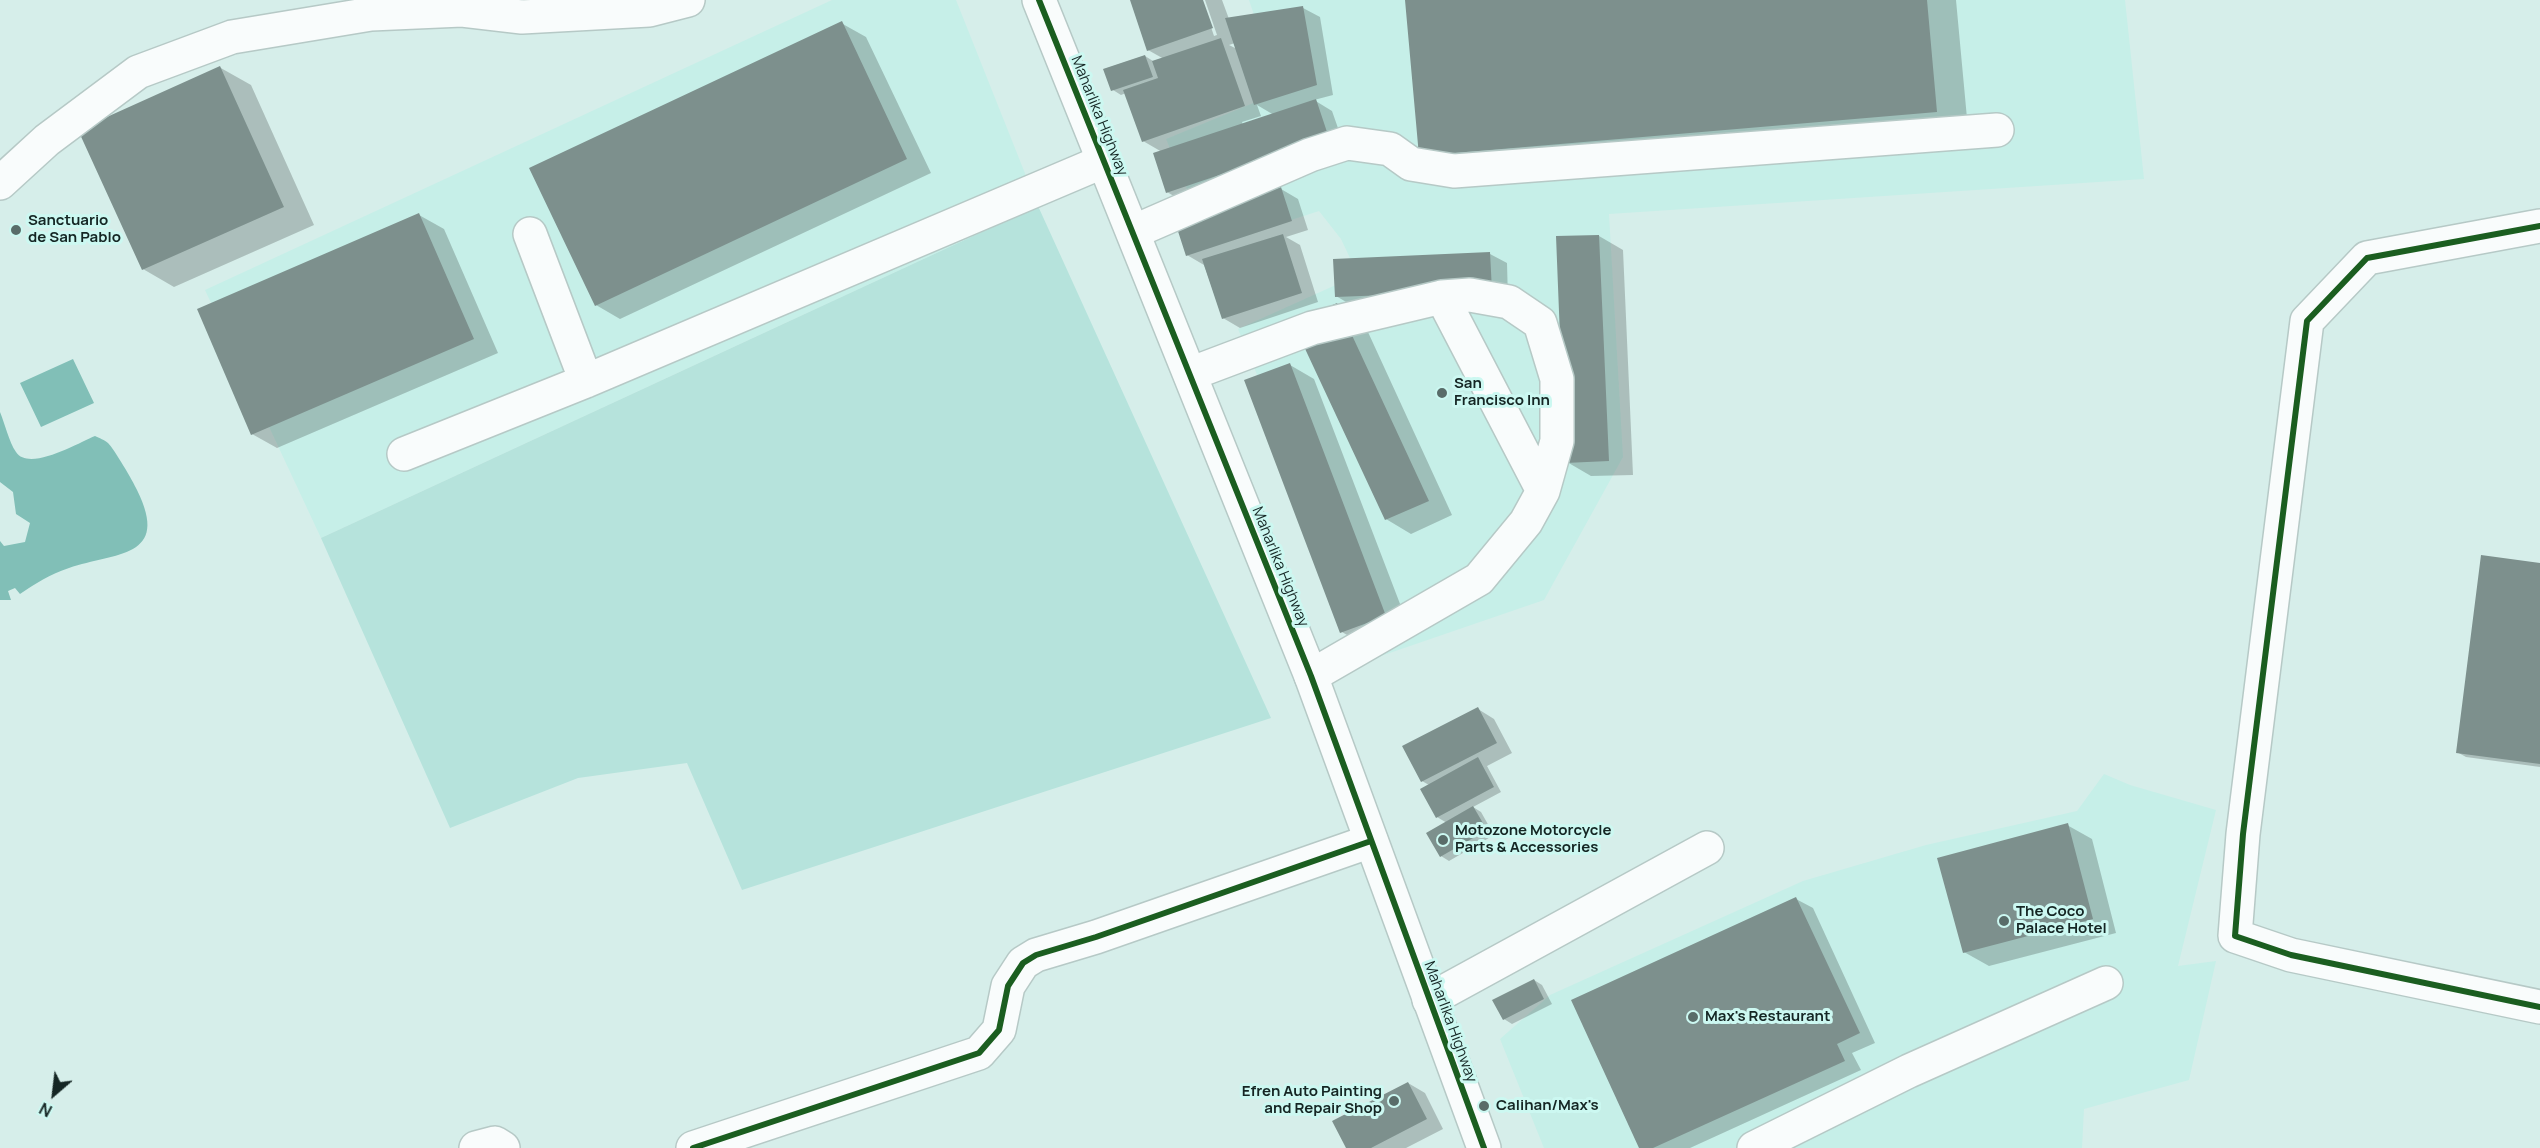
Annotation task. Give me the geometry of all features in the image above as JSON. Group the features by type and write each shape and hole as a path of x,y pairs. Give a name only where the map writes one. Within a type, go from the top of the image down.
{"street":[{"path":"0,183 47,140 138,72 232,37 371,14 462,10 522,17 592,7 649,10 688,0"},
{"name":"Maharlika Highway","path":"1040,0 1311,676 1484,1148"},
{"path":"1133,232 1311,155 1347,143 1390,149 1411,164 1454,171 1997,130"},
{"path":"404,454 586,381 1104,161"},
{"path":"2540,226 2367,258 2307,321 2243,834 2235,936 2291,955 2540,1007"},
{"path":"530,234 586,381"},
{"path":"1190,374 1312,328 1442,297 1470,295 1509,302 1540,323 1557,379 1557,441 1543,491 1526,522 1479,579 1311,676"},
{"path":"1442,297 1543,491"},
{"path":"693,1148 979,1053 999,1030 1008,986 1023,963 1036,955 1096,937 1371,841"},
{"path":"1429,1000 1707,848"},
{"path":"1754,1148 1910,1071 2106,983"},
{"path":"476,1148 495,1143 503,1148"}],"shaded area":[{"path":"832,0 956,0 1038,206 321,538 205,290"},
{"path":"1249,0 2125,0 2144,179 1609,214 1623,457 1544,600 1375,658 1238,329 1358,275 1341,239 1319,211 1211,246 1166,139 1280,92"},
{"path":"1038,206 1271,718 742,890 687,763 578,778 450,828 321,538"},
{"path":"73,359 94,403 41,427 20,383"},
{"path":"0,412 9,438 16,452 22,457 42,458 95,436 108,443 135,486 146,513 147,529 143,541 133,549 120,554 55,573 20,594 15,588 8,591 11,600 0,600 0,541 4,546 25,542 30,523 16,514 13,492 0,482"},
{"name":"The Coco Palace Hotel","path":"2104,774 2130,785 2216,810 2178,966 2216,961 2189,1080 2084,1109 2082,1148 1544,1148 1500,1039 1550,995 1803,881 1926,845 2077,811"}],"building":[{"path":"1130,0 1203,0 1213,28 1147,51"},
{"path":"1405,0 1927,0 1937,112 1419,156"},
{"path":"1303,6 1317,85 1254,105 1225,18"},
{"path":"842,21 907,159 595,306 529,168"},
{"path":"1221,38 1245,106 1142,142 1123,90 1158,78 1152,61"},
{"path":"1145,55 1153,77 1111,91 1103,69"},
{"path":"220,66 284,207 142,270 78,130"},
{"path":"1316,99 1329,138 1166,193 1153,153"},
{"path":"1281,187 1292,221 1186,256 1175,222"},
{"path":"419,213 474,339 251,435 197,309"},
{"path":"1283,234 1302,293 1222,319 1202,259"},
{"path":"1599,235 1609,461 1565,463 1556,236"},
{"path":"1490,252 1492,291 1335,297 1333,259"},
{"path":"1337,303 1429,501 1385,520 1293,323"},
{"path":"1290,363 1386,616 1340,633 1244,380"},
{"path":"2481,555 2540,563 2540,764 2456,753"},
{"path":"1478,707 1497,743 1421,782 1402,746"},
{"path":"1478,757 1494,787 1436,818 1420,789"},
{"path":"1473,806 1487,830 1440,857 1426,833"},
{"path":"2068,823 2093,919 1963,953 1937,858"},
{"name":"Max's Restaurant","path":"1796,897 1860,1033 1837,1044 1845,1061 1653,1148 1639,1148 1571,1000"},
{"path":"1534,979 1544,999 1503,1020 1492,1000"},
{"name":"Efren Auto Painting and Repair Shop","path":"1408,1082 1427,1119 1371,1148 1346,1148 1332,1121"}],"cycle path":[{"path":"1039,0 1311,676 1484,1148"},
{"path":"2540,226 2367,258 2307,321 2243,834 2235,936 2291,955 2540,1007"},
{"path":"693,1148 979,1053 999,1030 1008,986 1023,963 1036,955 1096,937 1371,841"}],"place":[{"name":"Sanctuario de San Pablo","path":"16,230"},
{"name":"San Francisco Inn","path":"1442,393"},
{"name":"Motozone Motorcycle Parts & Accessories","path":"1443,840"},
{"name":"The Coco Palace Hotel","path":"2004,921"},
{"name":"Max's Restaurant","path":"1693,1017"},
{"name":"Efren Auto Painting and Repair Shop","path":"1394,1101"},
{"name":"Calihan/Max's","path":"1484,1106"}]}
